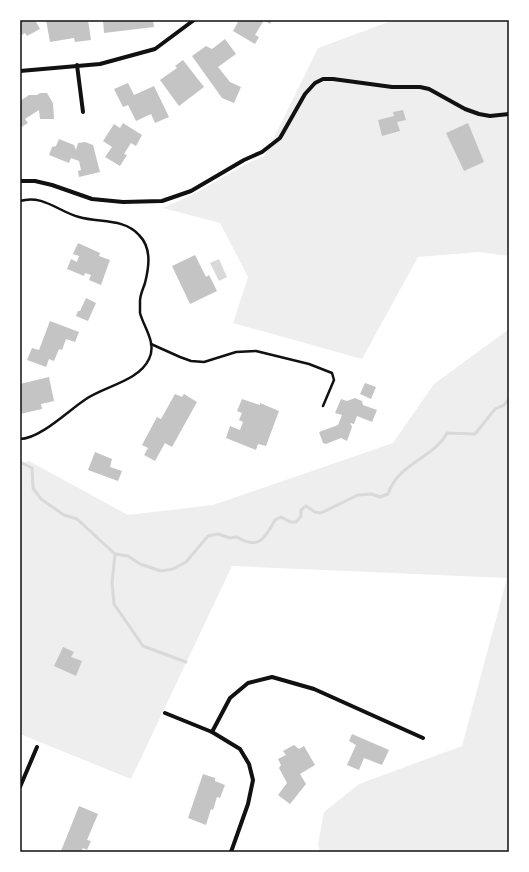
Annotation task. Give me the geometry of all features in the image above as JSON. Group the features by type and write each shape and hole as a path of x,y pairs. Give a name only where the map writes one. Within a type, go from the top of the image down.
{"street":[{"path":"20,71 100,64 155,49 194,20"},
{"path":"77,65 83,112"},
{"path":"20,181 35,180 92,199 123,202 162,201 191,191 244,160 262,152 280,138 306,94 315,83 324,79 392,87 420,87 429,89 465,109 478,114 490,116 509,114"},
{"path":"212,732 230,698 248,683 272,677 314,689 423,738"},
{"path":"165,713 212,732 240,749 249,764 253,780 248,804 231,852"},
{"path":"20,787 37,747"}],"lane":[{"path":"20,201 30,199 44,202 79,217 128,226 140,235 149,256 145,283 140,298 140,312 152,349 149,359 143,367 126,380 88,398 40,433 20,439"},
{"path":"151,344 180,358 191,361 204,362 236,352 256,351 309,364 332,373 334,380 323,406"}],"shaded area":[{"path":"394,20 509,20 509,256 479,252 418,257 362,359 233,323 248,277 220,223 163,208 194,194 246,164 265,156 318,48"},
{"path":"219,259 227,277 219,281 210,263"},
{"path":"509,329 509,852 320,852 318,844 324,812 359,784 462,746 507,578 232,566 131,779 20,734 20,464 29,461 128,515 213,505 393,443 434,384"}],"building":[{"path":"20,20 35,20 40,29 27,36 25,33 20,36"},
{"path":"46,20 88,20 91,40 75,42 74,38 50,42"},
{"path":"103,20 153,20 154,27 104,33"},
{"path":"239,20 264,20 255,35 259,37 255,44 233,31"},
{"path":"264,20 272,20 270,24"},
{"path":"225,39 236,54 218,67 230,82 241,87 234,103 222,98 192,56 206,46 212,49"},
{"path":"183,60 204,87 179,106 160,80 177,68 175,66"},
{"path":"128,83 134,95 154,86 169,117 155,123 151,114 136,121 128,105 123,107 114,89"},
{"path":"40,93 47,93 53,103 54,119 40,119 39,110 25,119 28,123 20,128 20,101 29,95 37,95"},
{"path":"403,110 406,120 397,122 400,131 382,136 378,120 394,116 393,112"},
{"path":"123,123 142,135 136,146 131,143 124,154 127,155 120,166 105,157 112,147 103,141 114,124 120,128"},
{"path":"468,123 484,162 464,171 446,133"},
{"path":"59,139 74,145 76,150 78,143 85,142 93,145 100,172 79,177 78,171 81,170 79,161 71,158 69,163 49,155 52,147 56,146"},
{"path":"78,243 100,253 99,256 110,260 101,285 89,280 91,275 85,273 84,276 67,269 71,259 77,262 79,256 73,254"},
{"path":"195,255 206,277 209,275 217,291 190,304 172,266"},
{"path":"86,298 96,303 88,321 76,316"},
{"path":"50,321 79,332 75,342 66,339 62,350 59,349 54,361 49,359 46,367 27,360 32,348 39,350"},
{"path":"49,377 54,401 41,404 42,409 20,414 20,384"},
{"path":"365,383 376,387 371,399 360,394"},
{"path":"175,394 182,397 184,394 197,402 172,447 165,443 155,461 144,455 148,448 142,445 157,417 161,419"},
{"path":"355,398 362,401 363,405 377,410 372,422 357,416 354,424 350,423 352,427 347,441 341,438 326,444 323,443 319,432 338,425 342,415 335,413 341,399 347,401"},
{"path":"242,399 260,405 260,403 279,411 266,446 258,444 256,450 226,438 230,426 240,430 243,422 239,420 242,413 237,411"},
{"path":"95,452 112,459 110,467 122,471 118,481 88,470"},
{"path":"63,647 74,652 71,657 82,661 76,676 54,666"},
{"path":"352,734 389,750 382,765 364,758 359,770 347,765 356,745 349,741"},
{"path":"294,745 299,749 304,746 315,765 300,774 306,784 290,804 278,795 287,783 279,768 281,765 278,759 286,755 283,751"},
{"path":"203,774 215,778 215,781 225,785 220,798 217,797 213,810 211,809 206,825 188,818"},
{"path":"79,806 98,814 87,840 91,841 87,850 83,848 81,852 61,851"}],"waterway":[{"path":"20,462 32,468 33,488 41,499 64,515 77,519 115,554 128,556 140,564 161,571 173,569 186,562 208,536 218,534 230,538 237,537 244,541 256,542 264,537 275,520 281,517 290,522 296,522 301,516 301,510 306,506 315,512 321,513 358,495 371,494 380,497 388,494 393,483 400,475 408,467 441,442 447,433 475,434 495,409 504,405 509,399"},
{"path":"115,554 112,583 114,604 143,646 186,662"}]}
